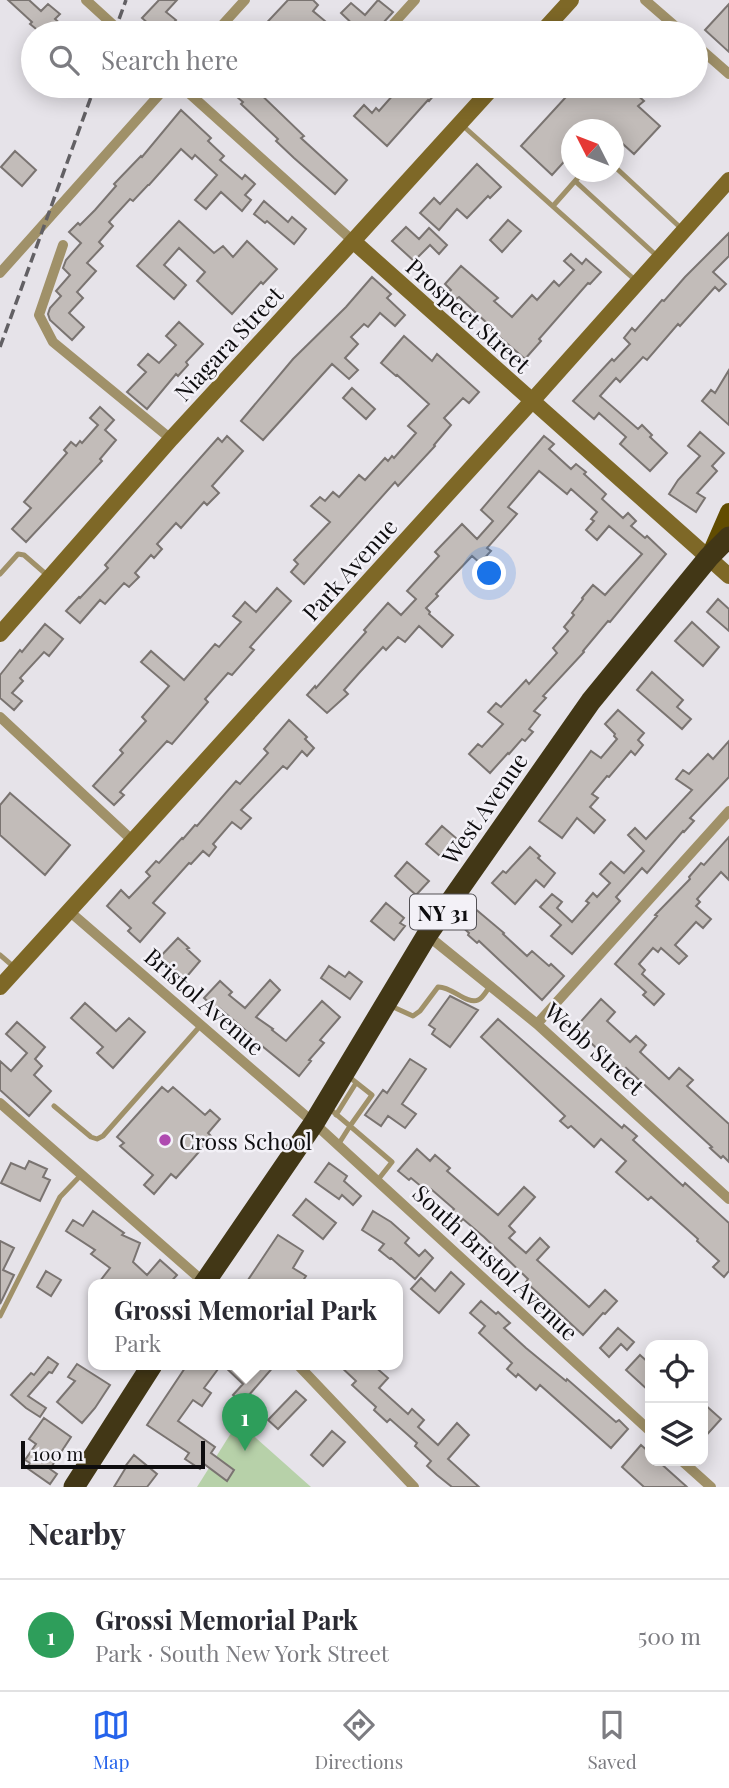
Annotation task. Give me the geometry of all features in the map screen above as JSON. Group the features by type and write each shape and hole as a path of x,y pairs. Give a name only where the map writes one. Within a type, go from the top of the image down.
{"highway":[{"name":"NY 31","path":"709,557 729,537"},
{"name":"West Avenue","path":"209,1279 350,1078 386,1003 427,935 591,701 709,557"},
{"path":"74,1487 149,1370"}],"main road":[{"name":"West Avenue","path":"709,557 729,512"}],"street":[{"path":"86,0 109,21"},
{"path":"226,21 245,0"},
{"path":"396,21 415,0"},
{"path":"552,21 571,0"},
{"path":"645,0 669,21"},
{"path":"708,56 729,74"},
{"path":"0,274 156,98"},
{"name":"Prospect Street","path":"194,98 729,576"},
{"name":"Niagara Street","path":"0,634 171,439 483,98"},
{"name":"Park Avenue","path":"0,987 729,180"},
{"path":"63,245 38,315 53,342 171,439"},
{"path":"0,717 133,841"},
{"path":"537,1024 729,811"},
{"name":"Bristol Avenue","path":"69,911 201,1025 325,1114"},
{"name":"Webb Street","path":"427,935 537,1024 729,1199"},
{"path":"0,1103 199,1279"},
{"name":"South Bristol Avenue","path":"325,1114 338,1145 645,1426"},
{"path":"303,1370 414,1487"},
{"path":"688,1466 711,1487"}],"lane":[{"path":"460,123 638,282"},
{"path":"624,175 684,231"},
{"path":"553,206 574,182"},
{"path":"576,182 660,258"},
{"path":"0,574 18,554 24,555 49,578"},
{"path":"0,955 16,969"},
{"path":"386,1003 413,1016 438,987 443,986 475,1001 480,999 490,986"},
{"path":"54,1106 91,1137 97,1139 103,1136 201,1025"},
{"path":"338,1145 372,1095 350,1078"},
{"path":"325,1114 350,1126 392,1162 377,1181"},
{"path":"0,1316 60,1197 82,1174"}],"green space":[{"path":"238,1422 311,1487 197,1487"}],"building":[{"path":"8,0 29,0 41,11 48,4 60,14 55,19 57,21 31,21"},
{"path":"159,0 177,0 166,12 175,21 145,21 142,18"},
{"path":"288,0 313,0 318,5 313,11 325,21 268,21"},
{"path":"378,0 393,12 385,21 349,21 341,13 351,3 365,15"},
{"path":"729,4 729,52 708,33 708,27"},
{"path":"238,98 264,98 304,136 301,138 347,180 335,194 276,141 278,139 241,104 243,102"},
{"path":"390,98 432,98 387,146 354,116 364,105 372,113 376,108 379,111"},
{"path":"565,98 641,98 644,101 638,106 660,126 634,154 624,145 624,119 561,119 561,165 552,175 521,146"},
{"path":"181,110 211,138 208,141 224,156 220,160 242,179 245,175 255,184 245,195 251,200 242,211 221,192 206,209 195,200 217,175 195,155 192,159 181,149 149,185 133,201 130,199 109,222 113,226 99,242 103,246 87,263 96,271 77,292 83,298 69,313 84,327 72,340 50,320 48,314 61,296 56,291 70,275 63,268 66,260 81,243 69,232 95,210 116,186 114,184 142,157"},
{"path":"15,151 36,170 22,186 1,167"},
{"path":"477,164 501,187 490,198 488,196 467,218 457,209 439,230 420,213 434,198 440,204"},
{"path":"264,201 288,222 292,217 306,229 294,244 267,221 265,223 254,214"},
{"path":"508,220 521,231 502,252 490,240"},
{"path":"179,221 214,253 223,246 233,257 247,241 277,269 263,284 261,282 232,314 197,281 205,272 179,248 164,265 186,285 174,299 137,266"},
{"path":"406,227 419,239 429,228 447,245 439,254 430,245 414,261 392,241"},
{"path":"729,233 729,256 713,272 726,284 719,291 715,287 647,360 643,357 620,382 616,378 600,396 638,429 642,425 667,453 650,471 620,444 626,437 599,413 594,419 573,401 612,359 614,361 630,344 624,338 632,328 635,331"},
{"path":"571,254 582,264 586,259 601,272 539,339 541,341 525,359 459,297 456,299 445,284 461,266 498,298 494,301 512,317 532,295 537,300 554,281 559,286 574,270 564,261"},
{"path":"372,277 391,294 387,298 405,315 395,326 380,313 368,327 364,324 351,337 358,344 345,358 358,370 349,379 332,364 263,440 241,421 293,359"},
{"path":"179,322 203,344 186,362 188,365 178,376 176,374 147,409 127,392 146,372 138,365 148,354 159,363 176,345 166,336"},
{"path":"404,336 432,361 437,354 479,392 469,403 463,398 444,418 451,425 435,446 398,486 395,482 304,584 291,572 298,564 294,560 330,522 311,506 320,497 325,501 333,492 339,497 359,475 365,480 385,458 388,461 392,456 394,458 416,433 408,426 429,404 381,363"},
{"path":"729,370 729,425 702,401 711,390 715,393"},
{"path":"352,388 375,409 366,419 343,398"},
{"path":"100,407 114,420 105,430 116,440 100,459 102,461 26,542 12,529 31,508 24,502 67,453 64,450 71,442 76,446 80,441 82,443 98,425 90,418"},
{"path":"700,432 724,453 712,466 717,471 697,493 705,498 696,512 669,494 700,456 688,446"},
{"path":"227,436 243,451 212,486 219,493 207,505 204,502 181,528 176,523 157,544 162,549 154,558 151,555 135,573 139,577 129,587 124,583 105,604 100,600 80,623 66,611 108,568 105,565 218,438 222,442"},
{"path":"544,436 554,444 549,449 571,469 576,464 586,472 584,474 606,494 602,499 623,518 628,513 636,521 631,526 645,538 647,536 666,554 610,622 608,621 584,652 543,696 546,698 534,711 540,715 529,729 533,732 525,741 522,739 490,773 469,754 478,744 482,747 503,724 488,712 496,703 501,707 526,680 529,684 557,653 553,648 568,631 564,627 593,585 605,595 642,554 609,526 597,540 586,530 594,521 591,519 597,512 571,489 567,494 539,471 508,507 517,514 487,548 491,551 480,563 472,556 426,608 429,614 453,635 442,647 419,626 405,642 398,637 386,650 383,647 344,690 348,694 327,713 307,695 366,632 364,630 388,603 401,615 416,599 407,591 439,556 435,552 462,524 477,539 493,521 481,510"},
{"path":"277,588 291,601 250,647 254,650 232,675 228,673 205,699 208,702 172,744 167,741 120,792 124,795 114,805 93,786 123,753 120,750 146,721 142,717 169,686 141,662 151,651 184,680 215,644 219,647 241,622 233,616 245,602 256,612"},
{"path":"718,599 729,609 729,631 707,612"},
{"path":"692,622 719,647 703,666 675,641"},
{"path":"45,624 63,639 49,656 44,652 20,678 23,681 12,693 22,701 14,710 0,698 0,675"},
{"path":"652,672 683,700 677,707 691,719 682,729 637,690"},
{"path":"618,710 644,733 638,740 643,745 635,755 631,751 592,794 598,798 590,807 605,820 594,833 577,818 562,838 539,821 591,751 601,758 617,739 605,724"},
{"path":"289,720 307,737 305,739 314,748 307,756 302,751 287,769 283,766 241,810 251,818 241,829 232,822 213,844 216,847 209,856 203,851 153,903 165,913 140,942 128,931 131,928 107,906 121,890 129,898 150,876 146,872 156,861 159,863 195,825 197,826 236,781 240,784 268,753 264,749"},
{"path":"729,741 729,777 690,818 694,821 647,873 642,868 616,897 620,901 572,954 551,936 561,925 540,907 552,894 562,902 557,908 572,922 589,903 586,901 593,893 597,897 610,883 600,874 611,862 624,873 644,851 628,835 635,828 646,839 692,790 676,779 683,770 689,774 708,754 713,759"},
{"path":"10,793 70,845 45,875 0,835 0,805"},
{"path":"442,826 456,838 440,856 426,844"},
{"path":"729,837 729,880 721,872 697,899 700,902 696,906 711,919 703,928 696,922 675,945 687,956 679,964 661,948 658,952 653,948 639,964 645,970 642,974 664,994 654,1005 643,995 646,992 615,964 701,863 704,865"},
{"path":"530,847 555,873 544,887 536,880 515,904 492,883 503,871 506,873"},
{"path":"407,862 429,881 416,895 395,876"},
{"path":"386,903 404,918 400,923 405,926 394,940 371,921"},
{"path":"473,907 527,956 532,951 564,976 542,1000 459,924"},
{"path":"178,938 200,961 183,981 158,959"},
{"path":"329,966 345,977 349,972 362,982 350,999 321,978"},
{"path":"270,980 280,990 256,1017 286,1041 322,1001 340,1017 320,1040 324,1043 299,1076 262,1046 260,1049 248,1040 251,1035 204,998 220,981 232,992 229,995 245,1008"},
{"path":"450,996 478,1010 450,1047 432,1034 435,1029 429,1025"},
{"path":"601,999 615,1012 607,1021 630,1042 636,1036 646,1045 640,1052 669,1079 679,1068 693,1080 687,1086 729,1124 729,1162 710,1148 712,1147 626,1068 622,1072 575,1028"},
{"path":"85,1003 116,1031 129,1018 145,1032 113,1068 97,1053 103,1047 71,1018"},
{"path":"498,1019 622,1128 624,1125 637,1136 633,1140 729,1223 729,1271 724,1277 713,1267 719,1261 697,1241 698,1239 651,1197 648,1200 616,1172 626,1161 601,1139 594,1147 571,1126 568,1128 560,1121 565,1116 481,1037"},
{"path":"17,1022 45,1047 35,1059 42,1066 34,1075 51,1091 29,1116 0,1090 0,1061 11,1071 27,1053 6,1034"},
{"path":"410,1059 426,1069 402,1104 416,1114 405,1128 388,1116 381,1126 365,1115 383,1090 387,1093"},
{"name":"Cross School","path":"162,1087 168,1092 173,1087 205,1115 210,1110 220,1119 208,1133 212,1137 176,1178 171,1174 154,1194 144,1185 153,1175 120,1146 124,1143 117,1137"},
{"path":"417,1149 430,1161 435,1155 450,1168 447,1171 498,1215 524,1187 535,1197 509,1226 515,1232 509,1238 526,1253 540,1238 549,1247 537,1260 589,1307 605,1290 617,1301 583,1335 526,1282 528,1279 484,1237 451,1212 454,1209 431,1189 428,1192 398,1171"},
{"path":"29,1161 47,1169 43,1177 50,1180 40,1201 1,1183 11,1163 25,1169"},
{"path":"329,1163 347,1176 344,1181 361,1196 353,1205 342,1195 339,1199 315,1182"},
{"path":"306,1199 336,1223 323,1239 293,1215"},
{"path":"93,1211 124,1233 122,1235 140,1243 133,1262 147,1275 160,1260 177,1275 173,1279 102,1279 110,1268 91,1254 95,1250 66,1231 73,1220 83,1226"},
{"path":"373,1211 409,1238 405,1243 419,1256 425,1250 433,1258 415,1279 379,1250 384,1244 362,1230"},
{"path":"278,1235 303,1251 293,1268 306,1276 304,1279 249,1279"},
{"path":"0,1241 14,1248 3,1270 14,1275 0,1304"},
{"path":"46,1271 61,1280 51,1296 37,1287"},
{"path":"451,1272 464,1284 439,1313 411,1289 421,1278 435,1291"},
{"path":"481,1301 510,1323 504,1328 526,1348 628,1429 611,1448 540,1385 536,1390 518,1374 516,1377 507,1369 512,1363 479,1333 485,1326 470,1313"},
{"path":"618,1328 634,1342 627,1350 621,1344 609,1357 600,1348"},
{"path":"640,1355 645,1360 645,1387 626,1370"},
{"path":"48,1357 58,1364 28,1396 46,1408 40,1417 11,1395 31,1373 34,1375"},
{"path":"77,1364 110,1385 82,1423 57,1402 75,1381 68,1377"},
{"path":"184,1370 217,1370 204,1388 211,1393 202,1406 193,1400 178,1421 215,1447 211,1453 234,1470 227,1481 204,1464 200,1469 185,1459 189,1453 147,1425"},
{"path":"228,1370 271,1370 242,1403 233,1395 243,1384"},
{"path":"344,1370 379,1370 388,1378 379,1388 408,1414 412,1409 424,1420 418,1427 438,1445 457,1423 469,1435 448,1459 479,1487 452,1487 437,1475 427,1466 431,1461 415,1446 417,1443 390,1419 387,1422 374,1410 376,1407 352,1385 356,1381"},
{"path":"296,1391 306,1400 278,1429 268,1420"},
{"path":"708,1407 721,1419 708,1433"},
{"path":"44,1418 71,1437 50,1469 57,1474 50,1484 27,1468 30,1463 25,1460 36,1444 29,1439"},
{"path":"332,1431 345,1442 323,1466 311,1455"},
{"path":"641,1445 645,1449 645,1466 664,1466 687,1487 644,1487 622,1467"},
{"path":"134,1455 157,1474 147,1487 114,1487 124,1468"}],"railway":[{"path":"118,21 126,0"},
{"path":"0,347 91,98"}],"place":[{"name":"Cross School","path":"165,1140"},
{"name":"Grossi Memorial Park","path":"245,1451"}]}
